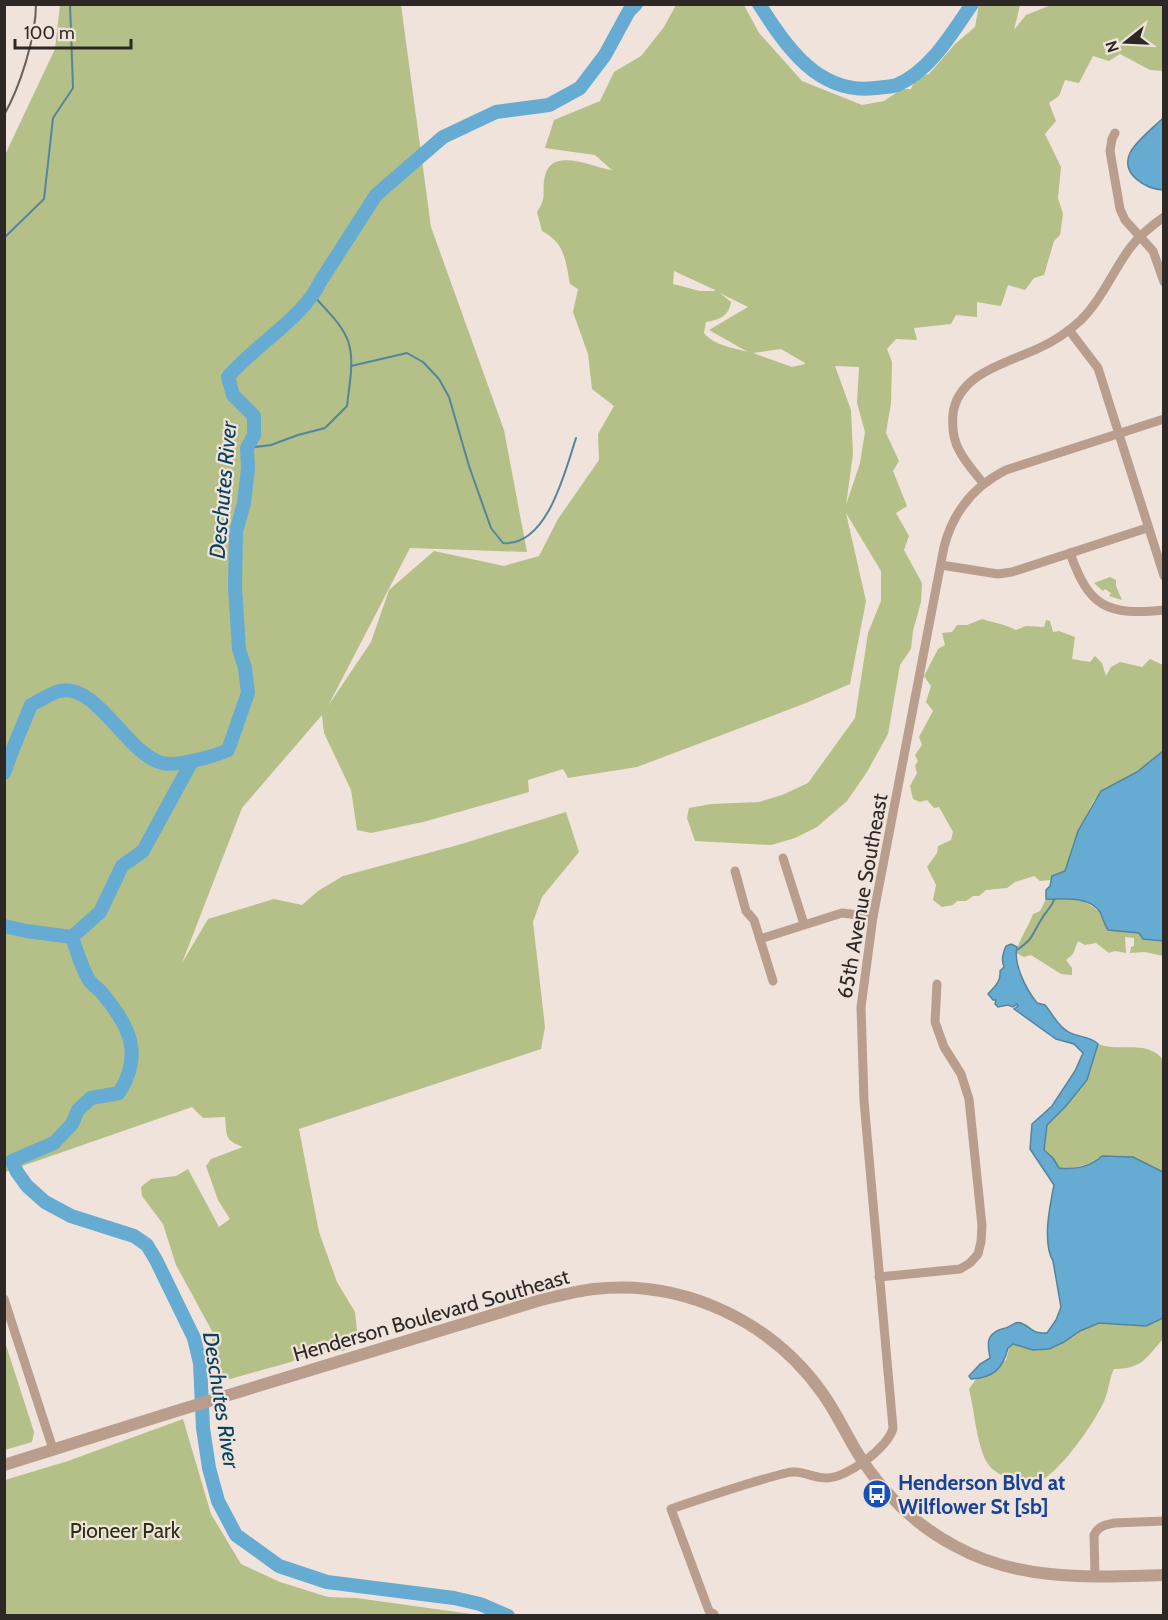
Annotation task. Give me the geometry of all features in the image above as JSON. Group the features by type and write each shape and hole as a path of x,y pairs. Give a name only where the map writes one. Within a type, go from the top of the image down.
{"street":[{"path":"1115,133 1110,151 1120,209 1125,220 1153,250 1164,282"},
{"path":"1164,217 1140,237 1129,250 1091,309 1070,330 1038,349 982,373 957,400 952,418 956,442 965,459 983,483 1019,465 1164,419"},
{"path":"1070,330 1098,368 1164,576"},
{"name":"65th Avenue Southeast","path":"714,1614 709,1611 671,1509 792,1471 819,1478 835,1477 863,1461 887,1441 893,1428 864,1101 862,995 873,917 947,535 957,513 983,483"},
{"path":"941,565 998,574 1012,572 1147,528"},
{"path":"1070,553 1082,583 1099,602 1121,611 1164,610"},
{"path":"783,858 804,924"},
{"path":"735,871 746,911 754,920 773,981"},
{"path":"760,939 842,913 873,917"},
{"path":"879,1277 960,1269 970,1263 980,1248 982,1226 969,1099 961,1074 944,1047 935,1022 937,984"},
{"name":"Henderson Boulevard Southeast","path":"4,1465 550,1298 596,1289 650,1290 684,1296 716,1307 747,1323 775,1343 798,1364 818,1388 863,1461 889,1495 913,1518 940,1538 969,1554 1000,1566 1034,1573 1095,1576 1164,1575"},
{"path":"4,1299 53,1449"},
{"path":"1095,1576 1094,1535 1096,1530 1106,1524 1164,1521"}],"green space":[{"path":"60,5 401,5 431,227 504,430 527,552 410,548 328,706 371,642 389,590 434,551 504,566 539,556 558,519 599,460 598,434 614,406 592,389 588,354 573,312 578,289 570,284 563,253 556,241 542,231 537,212 543,198 545,176 549,167 556,162 574,161 612,170 595,155 545,148 554,120 600,101 614,72 641,56 664,27 676,5 744,5 759,33 802,81 862,105 884,101 902,89 911,89 916,77 929,74 955,44 975,27 979,5 1020,5 1014,30 1026,15 1051,5 1163,5 1163,71 1150,70 1120,54 1109,61 1093,56 1079,83 1065,80 1059,96 1049,103 1056,121 1045,134 1061,167 1058,198 1063,214 1060,235 1054,241 1044,275 1034,278 1025,290 1008,285 1001,306 977,302 977,317 956,315 951,324 914,328 917,340 896,339 887,349 892,362 891,403 886,433 899,461 893,471 907,506 896,513 909,536 904,550 922,583 921,602 911,649 900,665 888,734 867,772 847,801 817,827 795,838 771,845 695,841 687,818 689,808 711,804 759,802 808,783 855,718 868,633 881,601 881,571 846,513 866,601 850,684 637,767 568,778 563,769 528,780 529,792 423,822 371,833 357,830 351,790 324,733 322,715 242,808 182,963 208,919 274,899 302,905 318,891 343,876 458,845 566,812 579,852 542,897 533,922 545,1027 541,1049 299,1129 319,1232 337,1282 355,1312 358,1340 343,1351 316,1350 291,1362 230,1379 220,1377 212,1359 212,1331 176,1265 163,1224 142,1196 141,1187 151,1179 176,1176 188,1169 219,1227 230,1219 218,1200 206,1166 211,1159 243,1147 229,1139 225,1117 203,1118 192,1107 5,1172 4,157 55,49","holes":["674,271 715,291 700,291 673,284","720,293 748,307 709,330 748,352 718,343 704,333 706,322 723,316 728,311 731,302","781,349 805,364 792,367 753,353","835,366 859,367 857,403 865,432 860,463 846,505 853,454 851,410"]},
{"path":"1110,577 1116,580 1122,600 1109,596 1111,593 1105,589 1103,591 1094,583"},
{"path":"982,619 1016,630 1026,626 1044,627 1046,620 1050,621 1053,632 1059,631 1075,637 1072,659 1090,662 1095,656 1102,663 1106,676 1111,667 1120,662 1142,667 1150,659 1163,665 1163,751 1137,772 1101,791 1093,802 1074,841 1065,871 1052,876 1051,880 1040,881 1034,876 1015,882 1007,888 986,890 979,896 942,907 933,900 936,885 927,867 937,853 938,846 951,840 953,832 939,807 934,808 927,800 920,802 913,799 910,786 917,773 915,766 918,761 915,755 922,745 919,737 933,711 926,702 931,686 924,676 938,649 945,645 942,633 952,632 957,625 967,625"},
{"path":"1046,899 1082,900 1099,911 1108,930 1139,933 1144,939 1163,941 1163,956 1145,952 1130,953 1131,947 1134,946 1134,938 1125,937 1126,953 1115,951 1109,953 1096,943 1085,945 1078,941 1073,954 1066,960 1072,968 1072,975 1061,974 1031,955 1024,957 1016,953 1019,943 1033,914 1040,911"},
{"path":"1098,1044 1150,1050 1164,1061 1163,1172 1133,1157 1114,1157 1069,1169 1058,1168 1053,1158 1044,1150 1047,1125 1087,1080"},
{"path":"1163,1318 1163,1339 1137,1365 1114,1369 1105,1399 1094,1420 1055,1470 1036,1483 1026,1484 1016,1482 990,1467 981,1448 969,1389 976,1379 986,1377 1006,1360 1010,1345 1015,1344 1033,1350 1064,1342 1080,1331 1099,1323 1146,1326"},
{"path":"4,1339 34,1432 32,1442 5,1450"},
{"name":"Pioneer Park","path":"183,1419 211,1514 241,1564 280,1582 328,1597 356,1598 479,1615 5,1615 5,1480 68,1461"}],"water":[{"path":"1163,118 1163,190 1143,184 1132,174 1128,161 1136,144"},
{"path":"1163,751 1163,941 1143,939 1139,933 1108,930 1100,912 1089,903 1046,899 1046,890 1050,886 1052,876 1065,871 1078,831 1101,791 1137,772"},
{"path":"1011,944 1017,947 1016,954 1021,976 1037,1003 1045,1005 1057,1022 1067,1031 1091,1039 1098,1044 1087,1080 1047,1125 1044,1150 1059,1168 1082,1167 1102,1156 1133,1157 1163,1172 1163,1318 1146,1326 1099,1323 1049,1349 1033,1350 1013,1344 1008,1348 996,1371 986,1377 971,1379 969,1376 980,1364 990,1358 988,1342 991,1335 1016,1323 1025,1325 1035,1332 1047,1333 1061,1307 1047,1234 1054,1185 1030,1149 1032,1124 1052,1106 1075,1071 1083,1053 1074,1044 1056,1039 1014,1009 1018,1006 1017,1004 1013,1007 1008,1005 998,1007 995,1004 996,1000 988,994 998,981 1000,971 1004,967 1006,946"}],"waterway":[{"path":"4,238 44,199 53,118 73,88 70,4"},
{"name":"Deschutes River","path":"4,773 31,705 60,691 73,691 86,697 99,707 136,747 162,763 186,762 228,750 248,693 245,668 239,649 235,587 236,532 244,503 248,468 247,448 254,435 254,416 233,395 228,377 291,319 313,295 376,195 443,137 496,112 549,105 580,88 605,55 629,11 636,4"},
{"name":"Deschutes River","path":"759,4 780,36 806,64 820,76 837,84 855,88 892,86 909,78 940,50 972,4"},
{"path":"247,448 271,445 325,428 347,406 351,365 348,341 338,323 314,296"},
{"path":"351,366 407,353 423,362 439,379 449,397 469,466 491,528 503,543 518,541 531,533 543,520 560,487 576,438"},
{"name":"Deschutes River","path":"72,937 100,912 122,866 143,851 192,761"},
{"path":"1017,950 1032,936 1054,900"},
{"name":"Deschutes River","path":"4,926 72,937 89,980 112,1005 126,1028 132,1053 131,1065 127,1079 119,1093 91,1098 78,1110 72,1124 54,1143 12,1161 27,1186 45,1202 71,1216 134,1236 147,1245 156,1260 194,1338 200,1363 203,1428 209,1468 218,1501 236,1535 279,1566 327,1582 454,1598 480,1604 508,1616"},
{"path":"4,1157 12,1161"}],"railway":[{"path":"4,115 26,61 36,4"}],"place":[{"name":"Henderson Blvd at Wilflower St [sb]","path":"877,1494"}]}
